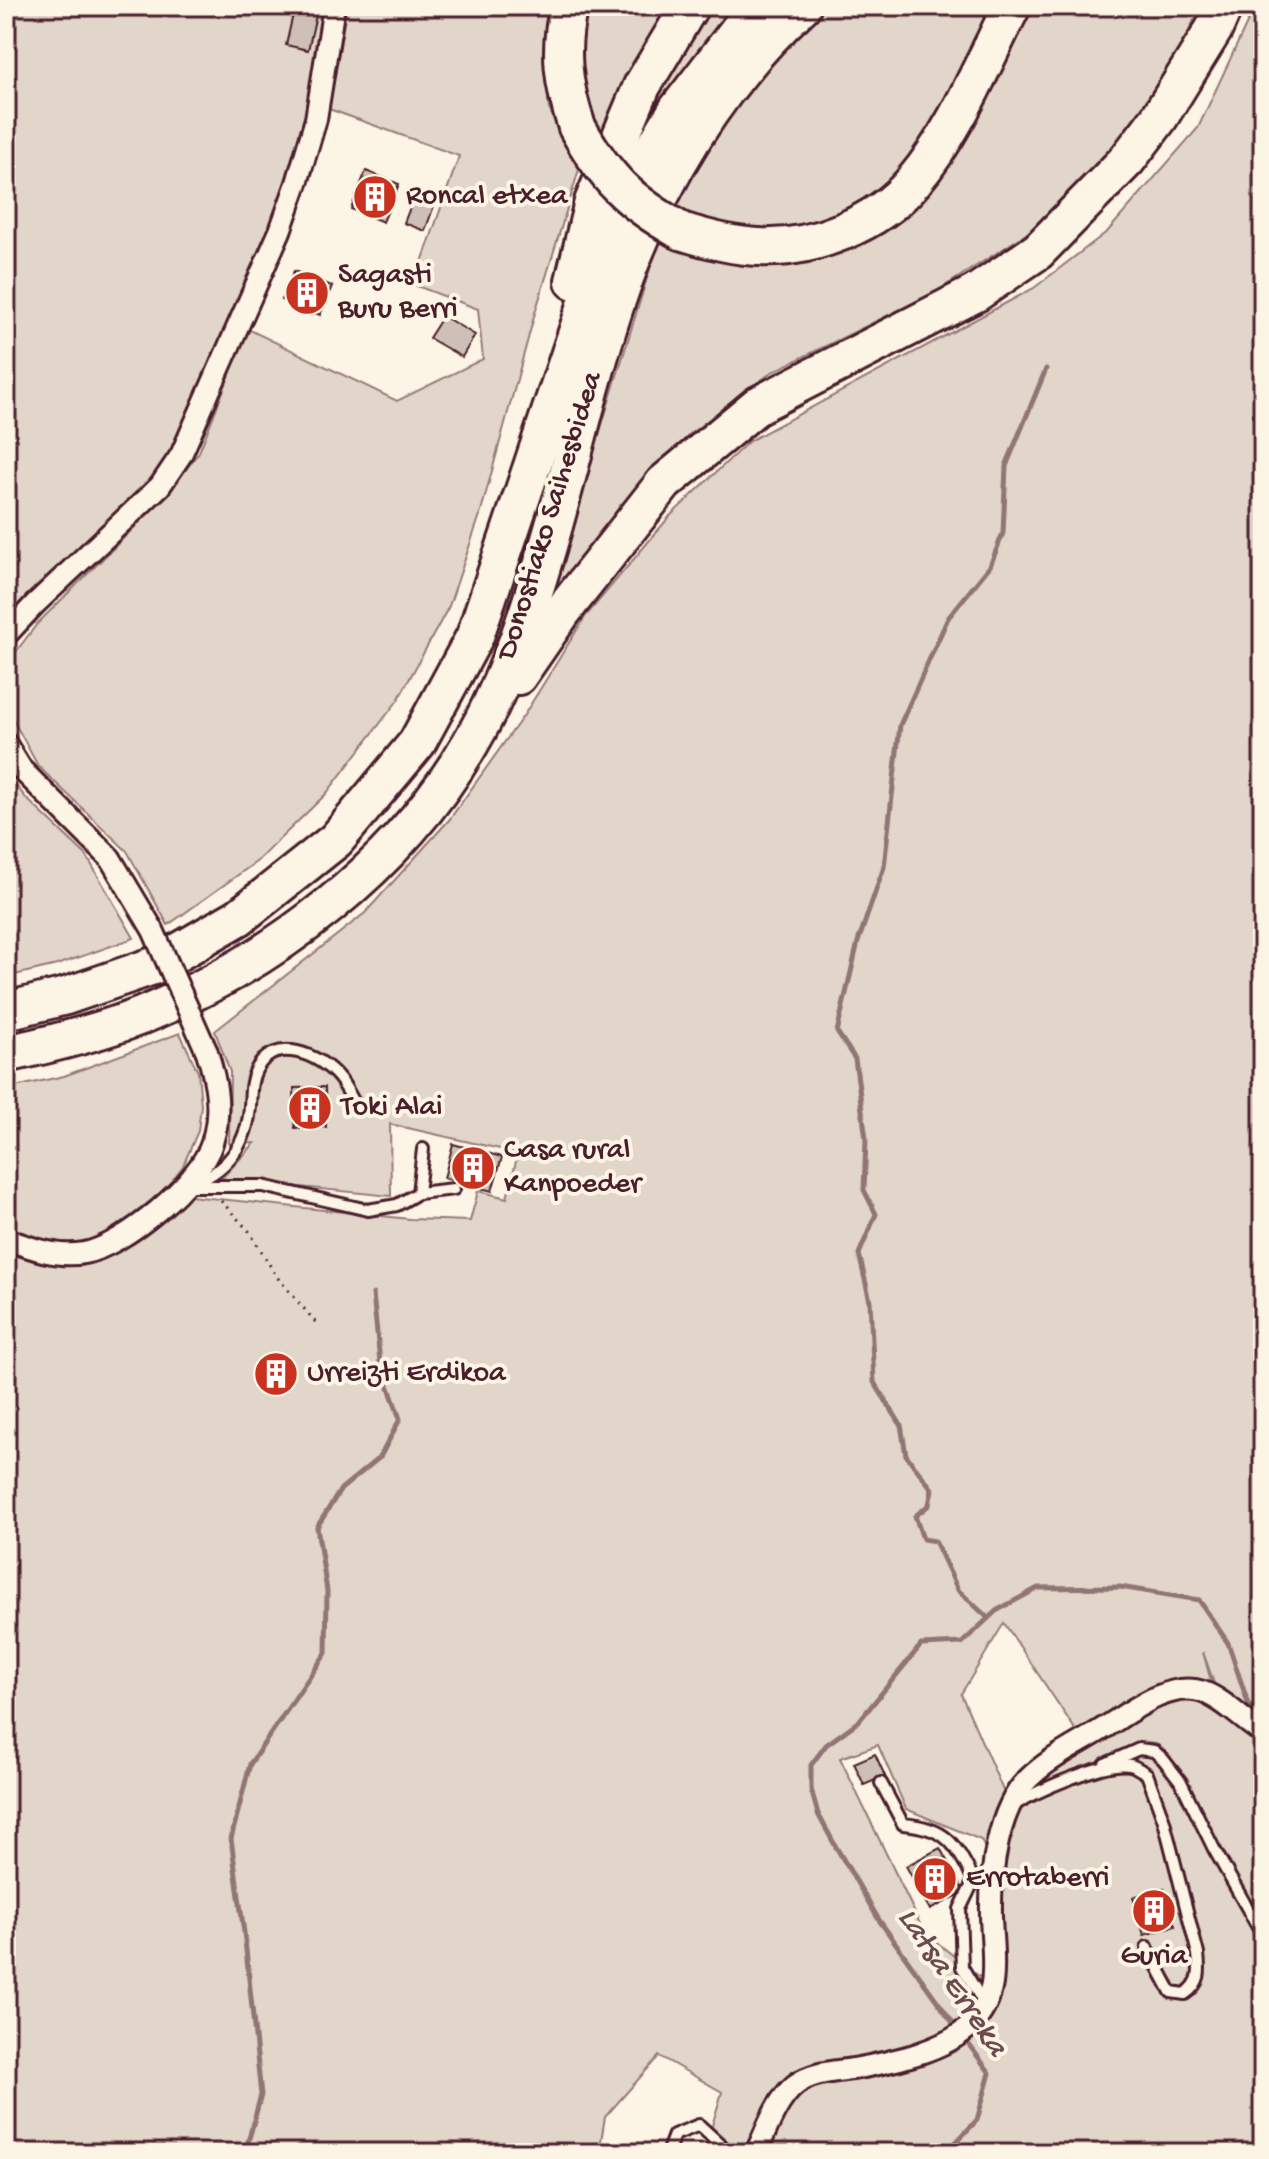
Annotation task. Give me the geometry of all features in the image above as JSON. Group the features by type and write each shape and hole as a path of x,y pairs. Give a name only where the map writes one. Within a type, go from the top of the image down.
{"highway":[{"path":"569,6 562,56 565,92 577,127 595,160 619,188 646,212 681,231 719,243 761,248 802,244 842,231 879,212 911,185 957,116 1012,6"},
{"path":"519,508 593,202 642,86 690,6"},
{"name":"Donostiako Saihesbidea","path":"6,1011 66,996 156,965 239,917 336,840 417,743 475,636 601,262 639,173 677,110 757,6"},
{"name":"Donostiako Saihesbidea","path":"6,1054 99,1031 212,984 281,941 344,892 382,856 425,807 471,743 501,680 527,614 613,314 647,224 671,175 715,104 767,40 802,6"},
{"path":"471,743 563,611 664,483 758,405 976,293 1038,251 1127,160 1159,118 1214,29 1224,6"}],"street":[{"path":"6,635 160,486 181,455 256,287 297,183 316,119 334,6"},
{"path":"6,744 22,770 110,858 153,930 207,1052 217,1083 218,1114 211,1146 182,1186 167,1203 110,1245 83,1253 53,1253 6,1239"},
{"path":"756,2153 775,2111 796,2085 821,2073 859,2068 919,2053 970,2027 986,2007 993,1982 991,1890 1001,1826 1026,1781 1047,1764 1137,1707 1172,1691 1202,1691 1263,1733"}],"lane":[{"path":"182,1186 211,1175 235,1155 248,1124 255,1071 264,1057 281,1050 317,1058 339,1078 355,1104"},
{"path":"418,1193 423,1149"},
{"path":"182,1186 263,1186 368,1210 397,1205 418,1193 454,1189"},
{"path":"1093,1771 1139,1749 1154,1751 1163,1759 1181,1782 1263,1936"},
{"path":"1010,1808 1079,1774 1130,1765 1147,1774 1164,1821 1198,1954 1200,1973 1195,1987 1185,1994 1171,1992 1147,1947"},
{"path":"881,1783 903,1824 922,1826 954,1842 974,1880 960,1909 962,1967 986,2007"},
{"path":"667,2153 674,2135 699,2125 722,2146 721,2153"}],"path":[{"path":"182,1186 217,1196 249,1231 277,1277 317,1324"}],"shaded area":[{"path":"6,6 326,6 299,160 182,441 146,486 6,625"},
{"path":"347,6 552,6 543,48 549,109 580,166 535,313 480,515 449,606 398,700 326,794 256,862 168,925 127,851 38,766 6,707 6,673 15,653 37,624 167,495 199,452 248,329 397,401 483,359 478,309 414,285 459,156 329,109"},
{"path":"587,6 1200,6 1187,36 1115,150 1037,227 934,293 772,372 691,433 620,507 546,607 655,252 692,177 597,132 582,69 581,37"},
{"path":"1255,6 1263,6 1263,1720 1215,1686 1203,1652 1220,1714 1263,1744 1263,2153 704,2153 722,2092 659,2056 605,2117 599,2153 6,2153 6,1252 41,1263 83,1266 131,1245 190,1196 410,1219 470,1221 478,1191 507,1198 518,1153 390,1124 391,1196 221,1179 255,1143 229,1144 230,1072 215,1031 365,913 449,820 524,715 585,617 670,516 749,441 1034,288 1108,231 1198,128","holes":["1004,1623 1079,1735 1149,1688 1159,1707 1005,1795 961,1694","878,1745 906,1809 981,1840 1003,1887 1001,1994 924,1932 840,1758"]},
{"path":"6,773 26,798 86,855 134,938 57,965 6,977"},
{"path":"180,1033 198,1072 201,1105 198,1131 183,1166 160,1198 104,1238 65,1245 6,1230 6,1089 64,1076"}],"building":[{"path":"294,10 316,15 308,50 286,45"},
{"name":"Roncal etxea","path":"366,171 399,184 383,222 351,209"},
{"path":"416,192 436,200 425,231 404,223"},
{"name":"Sagasti Buru Berri","path":"294,271 332,286 320,315 282,300"},
{"path":"443,316 475,335 462,357 429,338"},
{"name":"Toki Alai","path":"325,1087 326,1127 295,1128 294,1088"},
{"name":"Casa rural Kanpoeder","path":"453,1144 502,1157 492,1191 444,1178"},
{"name":"Urreizti Erdikoa","path":"264,1363 291,1370 288,1385 261,1378"},
{"path":"875,1754 885,1776 864,1785 854,1763"},
{"name":"Errotaberri","path":"940,1848 964,1892 930,1910 906,1866"},
{"name":"Guria","path":"1164,1888 1175,1926 1144,1935 1133,1897"}],"waterway":[{"path":"6,24 15,6"},
{"path":"988,1618 958,1590 935,1541 923,1539 915,1516 929,1505 932,1489 906,1455 901,1425 874,1382 870,1301 859,1254 876,1214 864,1190 866,1139 855,1059 837,1032 858,942 884,867 900,725 948,618 990,566 1003,533 1006,466 1046,369"},
{"path":"245,2153 261,2095 231,1839 250,1764 326,1653 327,1591 317,1527 341,1489 380,1457 400,1419 380,1362 373,1294"},
{"name":"Latsa Erreka","path":"958,2030 879,1920 818,1814 811,1789 811,1765 826,1745 859,1721 921,1645 962,1643 996,1611 1038,1588 1120,1587 1199,1600 1228,1643 1249,1706 1263,1714"},
{"name":"Latsa Erreka","path":"946,2153 977,2120 990,2073 964,2038"}],"place":[{"name":"Roncal etxea","path":"375,197"},
{"name":"Sagasti Buru Berri","path":"307,293"},
{"name":"Toki Alai","path":"310,1108"},
{"name":"Casa rural Kanpoeder","path":"473,1168"},
{"name":"Urreizti Erdikoa","path":"276,1374"},
{"name":"Errotaberri","path":"935,1879"},
{"name":"Guria","path":"1154,1911"}]}
